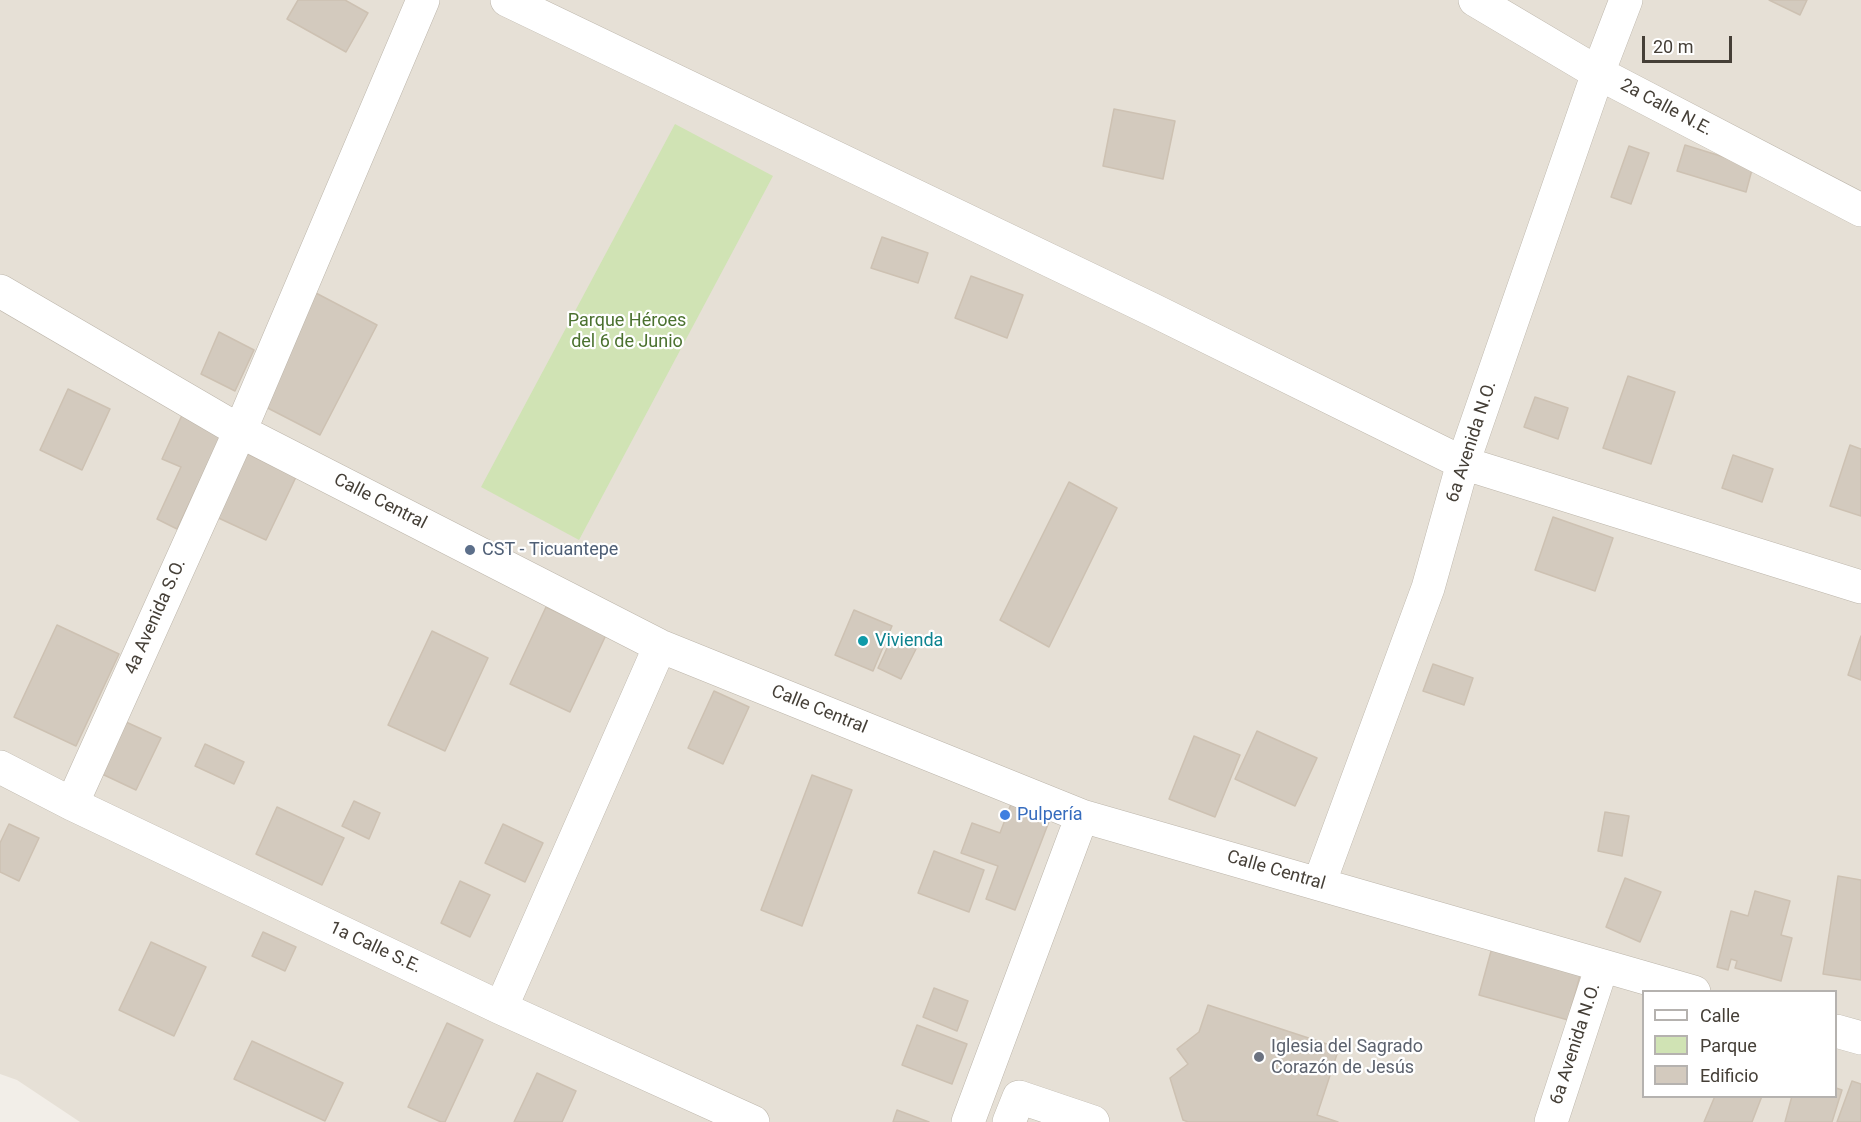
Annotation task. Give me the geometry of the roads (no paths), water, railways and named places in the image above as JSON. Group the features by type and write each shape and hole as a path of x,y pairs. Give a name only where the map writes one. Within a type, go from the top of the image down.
{"street":[{"name":"4a Avenida S.O.","path":"72,804 240,430 423,0"},
{"path":"507,0 1140,304 1463,463 1861,587"},
{"name":"2a Calle N.E.","path":"1475,0 1598,73 1861,210"},
{"name":"6a Avenida N.O.","path":"1319,884 1428,588 1463,463 1598,73 1626,0"},
{"name":"Calle Central","path":"0,291 240,430 660,646 1082,816 1687,990"},
{"path":"501,1008 660,646"},
{"name":"1a Calle S.E.","path":"0,767 72,804 501,1008 753,1122"},
{"path":"968,1122 1082,816"},
{"name":"6a Avenida N.O.","path":"1551,1122 1602,966"},
{"path":"1837,1031 1861,1038"},
{"path":"1009,1122 1019,1097 1093,1122"}],"place":[{"name":"CST - Ticuantepe","path":"470,550"},
{"name":"Vivienda","path":"863,641"},
{"name":"Pulpería","path":"1005,815"},
{"name":"Iglesia del Sagrado Corazón de Jesús","path":"1259,1057"}],"park label":[{"name":"Parque Héroes del 6 de Junio","path":"627,331"}]}
